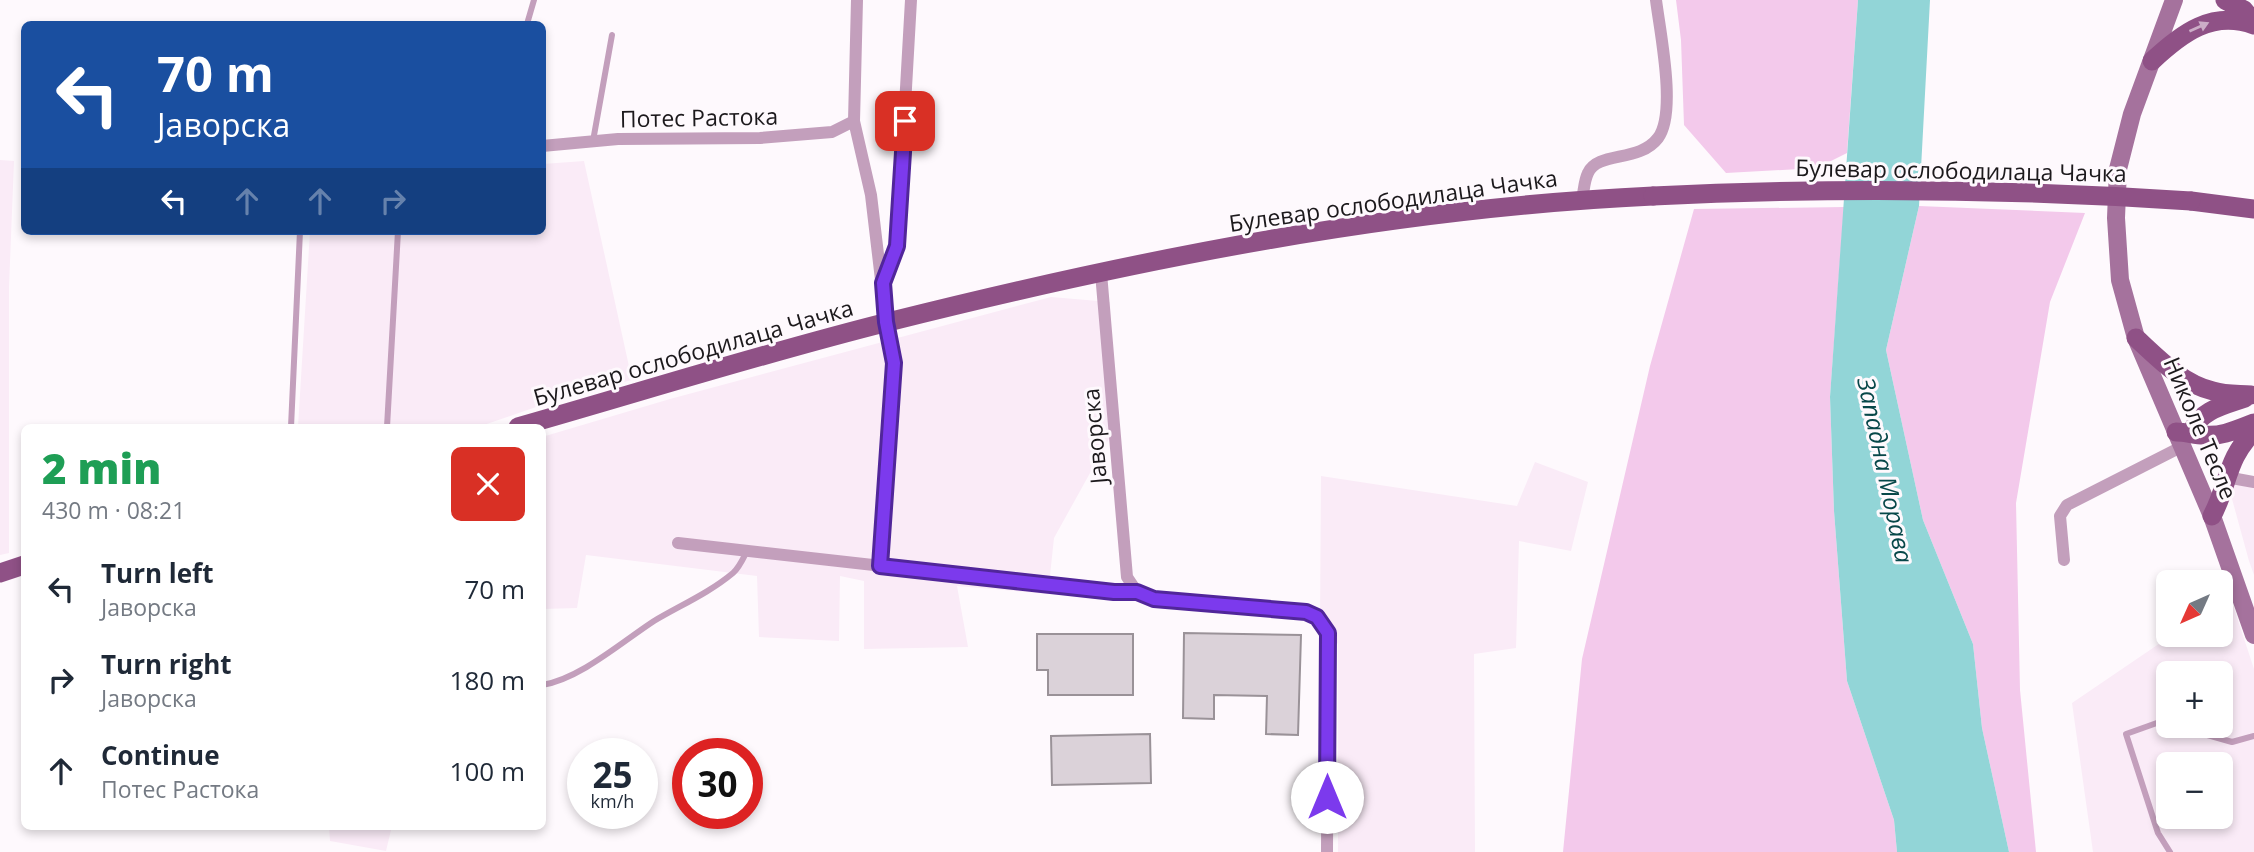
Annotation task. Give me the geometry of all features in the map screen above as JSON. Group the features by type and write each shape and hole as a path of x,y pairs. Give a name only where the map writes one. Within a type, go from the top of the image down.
{"main road":[{"path":"2225,0 2244,10 2254,23"},
{"path":"2152,61 2185,34 2205,24 2227,19 2254,23"},
{"name":"Булевар ослободилаца Чачка","path":"529,424 886,322 1101,273 1311,232 1582,199 1777,191 1932,190 2049,193 2191,201 2254,209"},
{"path":"2136,338 2175,372 2201,387 2213,391 2253,395"},
{"path":"2184,437 2195,422 2212,410 2253,395"},
{"path":"2184,437 2224,434 2254,423"},
{"path":"2212,516 2239,448 2254,431"},
{"path":"0,573 21,566"}],"street":[{"path":"857,0 854,121 871,195 886,322 894,363 880,566"},
{"path":"883,283 897,246 911,0"},
{"path":"1582,199 1586,177 1593,165 1604,159 1640,152 1658,138 1666,120 1668,99 1656,0"},
{"name":"Николе Тесле","path":"2174,0 2127,129 2118,169 2116,218 2120,280 2136,338 2184,437 2254,635"},
{"name":"Потес Растока","path":"546,146 593,141 772,137 832,132 854,121"},
{"name":"Јаворска","path":"1101,273 1127,577 1137,592"},
{"path":"2064,560 2060,516 2067,505 2184,437"},
{"path":"2226,477 2254,482"},
{"path":"678,543 1114,592 1137,592 1154,599 1306,612 1317,617 1328,633 1326,852"}],"lane":[{"path":"528,21 534,0"},
{"path":"593,141 612,35"},
{"path":"291,424 300,235"},
{"path":"387,424 398,235"},
{"path":"546,684 585,666 657,620 711,590 736,571 747,551"},
{"path":"2156,723 2126,734 2158,832 2170,852"},
{"path":"2218,738 2232,742 2254,736"}],"shaded area":[{"path":"1676,0 1858,0 1847,153 1817,168 1726,173 1684,125 1681,40"},
{"path":"0,160 14,161 9,287 9,553 0,555"},
{"path":"584,161 632,380 559,399 487,424 298,424 310,235 546,235 546,164"},
{"path":"1919,206 2085,213 2050,302 2016,503 2020,690 2036,852 2009,852 1982,728 1973,644 1923,520 1886,350"},
{"path":"1844,207 1830,397 1834,511 1847,681 1894,820 1897,852 1563,852 1582,659 1650,366 1694,209"},
{"path":"1051,297 1110,302 1115,428 1054,538 1048,594 957,586 968,647 864,649 864,581 840,576 839,641 759,637 757,576 586,555 577,608 546,609 546,436 670,399"},
{"path":"1535,462 1588,482 1571,551 1519,541 1516,648 1474,654 1475,852 1338,852 1338,644 1320,624 1321,476 1517,506"},
{"path":"2226,477 2254,482 2254,575 2249,561"},
{"path":"2233,605 2254,669 2254,852 2093,852 2072,703 2156,646 2156,648 2233,648"},
{"path":"329,830 391,830 386,851 330,841"}],"water":[{"name":"Западна Морава","path":"1858,0 1930,0 1919,206 1886,350 1923,520 1973,644 1982,728 2009,852 1897,852 1894,820 1847,681 1834,511 1830,397"}],"building":[{"path":"1184,633 1301,635 1298,735 1266,734 1267,696 1214,695 1214,719 1183,718"},
{"path":"1037,634 1133,634 1133,695 1048,695 1048,670 1037,670"},
{"path":"1150,734 1151,783 1052,785 1051,736"}],"route":[{"path":"905,121 897,246 883,283 886,322 894,363 880,566 1114,592 1137,592 1154,599 1306,612 1317,617 1328,633 1327,797"}]}
